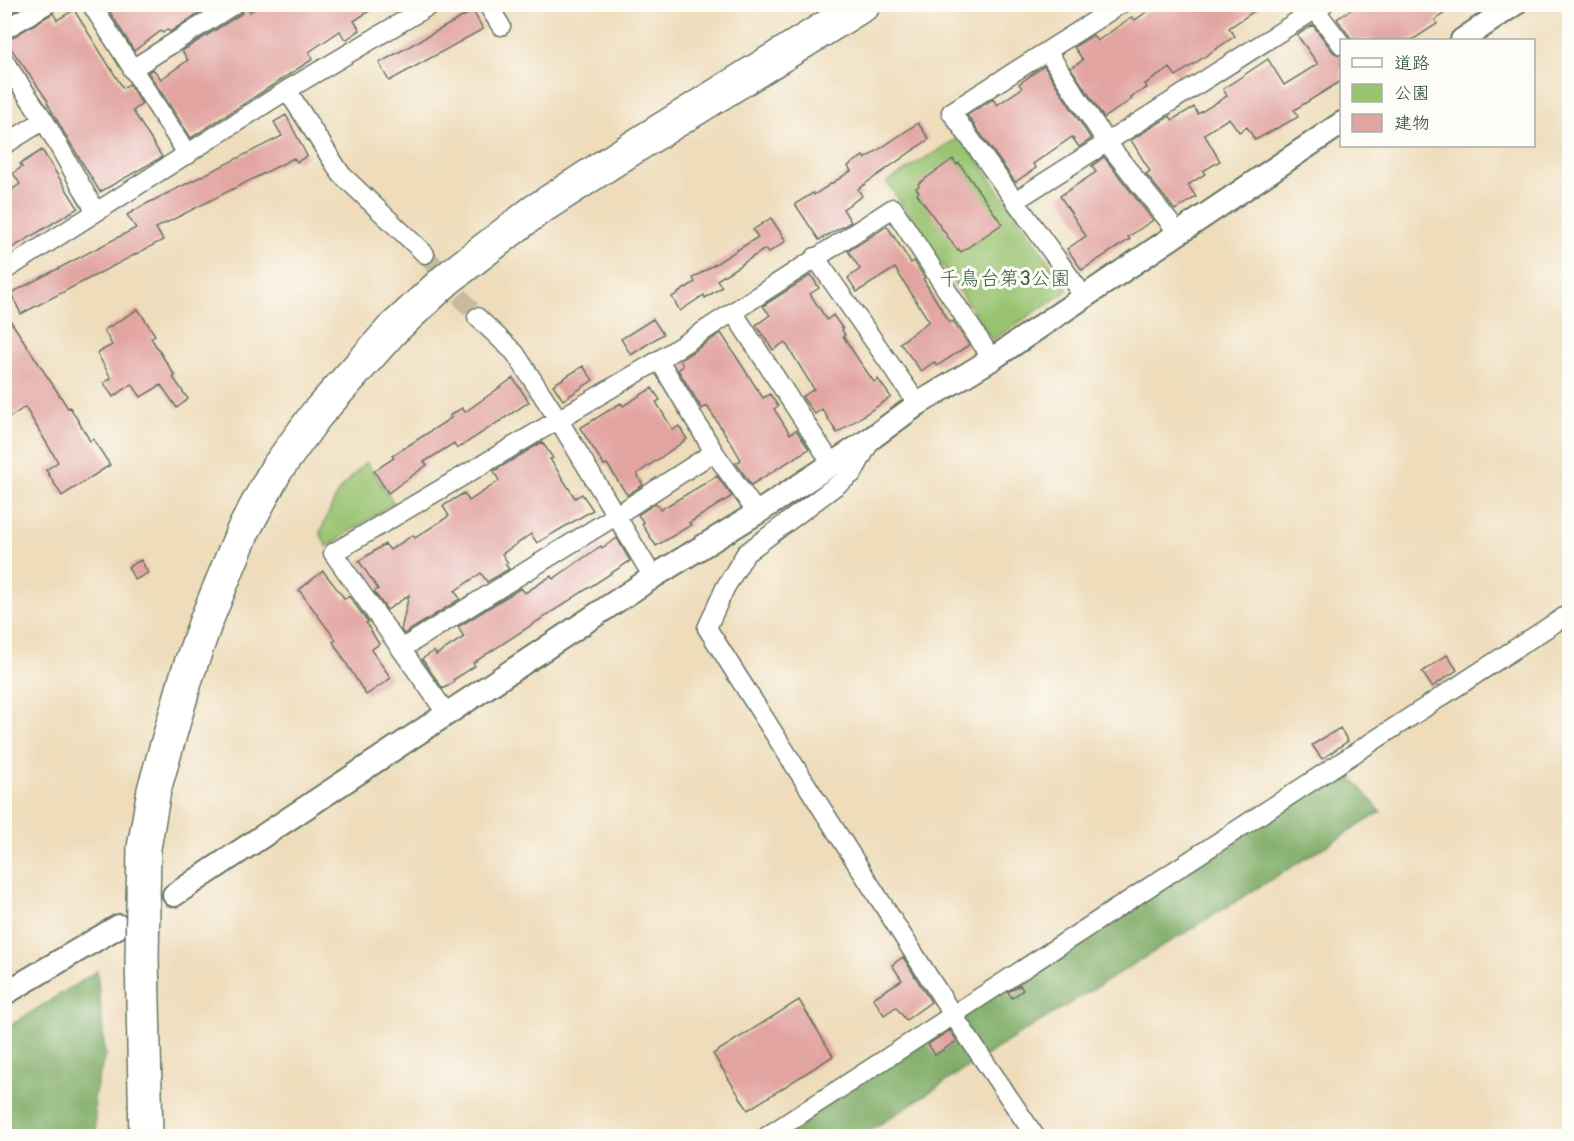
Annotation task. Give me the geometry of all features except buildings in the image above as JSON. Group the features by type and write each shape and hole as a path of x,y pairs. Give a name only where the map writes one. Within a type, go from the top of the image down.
{"highway":[{"path":"146,1137 142,957 144,848 154,790 187,675 206,621 243,531 276,471 316,415 391,331 447,279 535,211 864,4"}],"street":[{"path":"4,30 47,4"},
{"path":"91,4 188,155"},
{"path":"132,69 235,4"},
{"path":"4,271 287,90 432,4"},
{"path":"486,4 501,26"},
{"path":"1085,298 951,112 1121,4"},
{"path":"1463,39 1512,5"},
{"path":"1015,201 1108,144 1317,6 1340,43"},
{"path":"1047,51 1108,144 1179,234"},
{"path":"4,62 44,120 96,212"},
{"path":"287,90 341,174 425,254"},
{"path":"4,145 44,120"},
{"path":"174,895 653,577 757,513 873,437 918,404 1085,298 1340,124"},
{"path":"447,714 333,554 659,360 892,208 992,359"},
{"path":"815,257 918,404"},
{"path":"733,312 832,464"},
{"path":"477,317 516,353 653,577"},
{"path":"659,360 714,452 757,513"},
{"path":"873,437 854,473 746,553 725,588 707,628 953,1015 1035,1137"},
{"path":"401,649 714,452"},
{"path":"766,1137 1569,613"},
{"path":"4,994 119,926"}],"green space":[{"name":"千鳥台第3公園","path":"961,136 1068,290 992,340 887,182"},
{"path":"366,462 394,503 327,547 320,533 338,492"},
{"path":"1344,768 1381,812 994,1050 862,1136 774,1136"},
{"path":"97,971 105,1055 94,1096 96,1136 5,1136 5,1029"}],"tunnel":[{"path":"425,254 477,317"}]}
